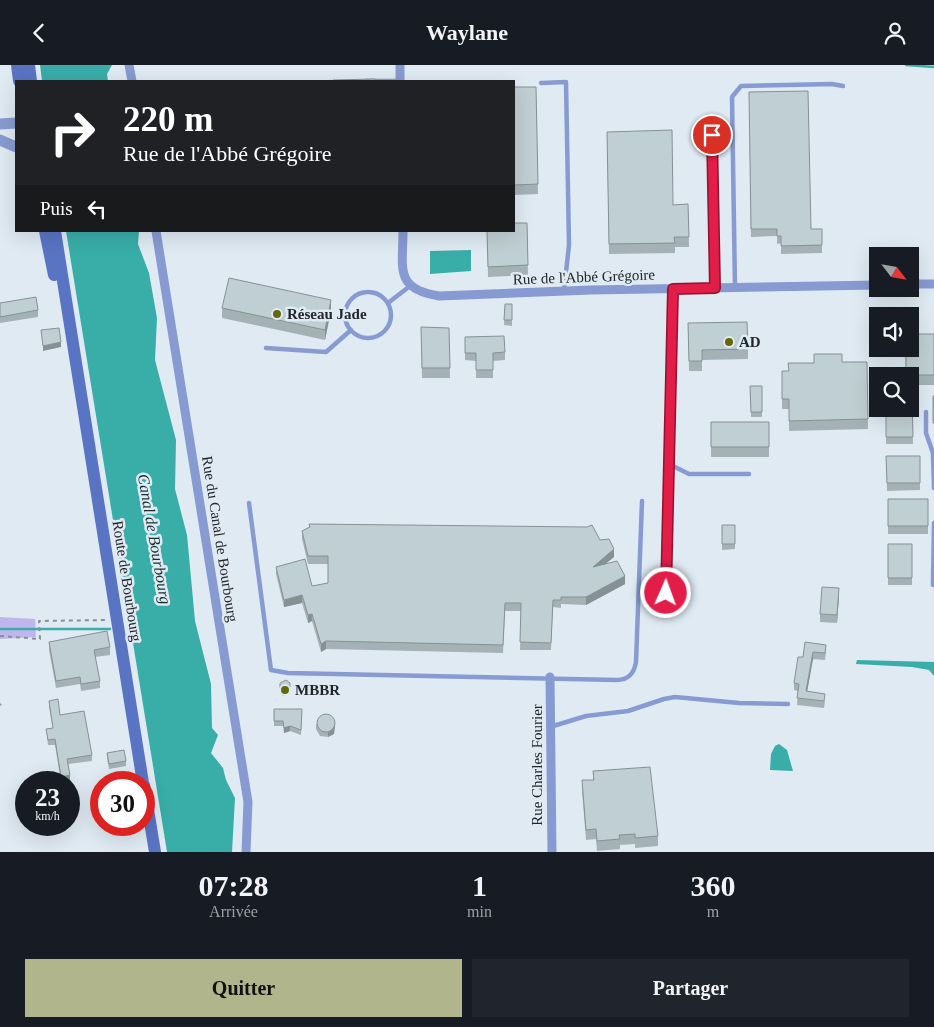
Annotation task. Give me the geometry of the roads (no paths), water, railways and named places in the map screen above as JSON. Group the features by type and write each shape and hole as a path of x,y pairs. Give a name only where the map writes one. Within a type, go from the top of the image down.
{"main road":[{"path":"17,65 19,80"},
{"path":"29,65 31,80"},
{"name":"Route de Bourbourg","path":"45,232 79,385"},
{"name":"Route de Bourbourg","path":"55,232 142,771"},
{"name":"Route de Bourbourg","path":"152,836 155,852"}],"street":[{"path":"129,65 132,80"},
{"path":"400,65 400,80"},
{"path":"0,124 15,123"},
{"path":"0,140 15,147"},
{"name":"Rue du Canal de Bourbourg","path":"156,232 248,802 249,819 246,852"},
{"path":"403,232 404,278 410,287"},
{"path":"919,284 934,284"},
{"name":"Rue de l'Abbé Grégoire","path":"410,287 421,293 439,296 564,291 869,285"},
{"path":"666,593 673,289"},
{"name":"Rue Charles Fourier","path":"550,677 552,852"}],"lane":[{"path":"541,83 566,82 569,245 564,291"},
{"path":"735,287 732,97 741,86 832,84 843,86"},
{"path":"712,135 715,288"},
{"path":"388,303 410,287"},
{"path":"372,293 378,294 388,303 390,323 381,334 368,338 362,337 351,330 347,323 346,308 355,297 372,293"},
{"path":"266,349 326,351 351,330"},
{"path":"926,412 926,433 933,453 934,487"},
{"path":"669,464 689,474 748,474"},
{"path":"249,503 271,670 288,673 550,677 621,680 629,677 634,670 642,501"},
{"path":"933,585 934,523"},
{"path":"550,727 586,716 628,711 675,697 739,703 788,704"}],"water":[{"path":"40,65 112,65 107,74 108,80 42,80"},
{"name":"Canal de Bourbourg","path":"66,232 139,232 138,244 149,273 157,318 155,360 176,440 175,489 187,535 195,621 211,684 212,728 218,735 211,753 223,768 226,780 235,798 232,852 167,852"},
{"path":"471,250 471,271 430,274 430,251"},
{"path":"857,660 934,662 934,676 929,670 912,667 856,664"},
{"path":"779,744 787,750 793,771 770,770 771,754 775,746"}],"waterway":[{"path":"906,65 934,67"},
{"path":"0,629 110,629"}],"place":[{"name":"Réseau Jade","path":"277,314"},
{"name":"AD","path":"729,342"},
{"name":"MBBR","path":"285,690"}]}
